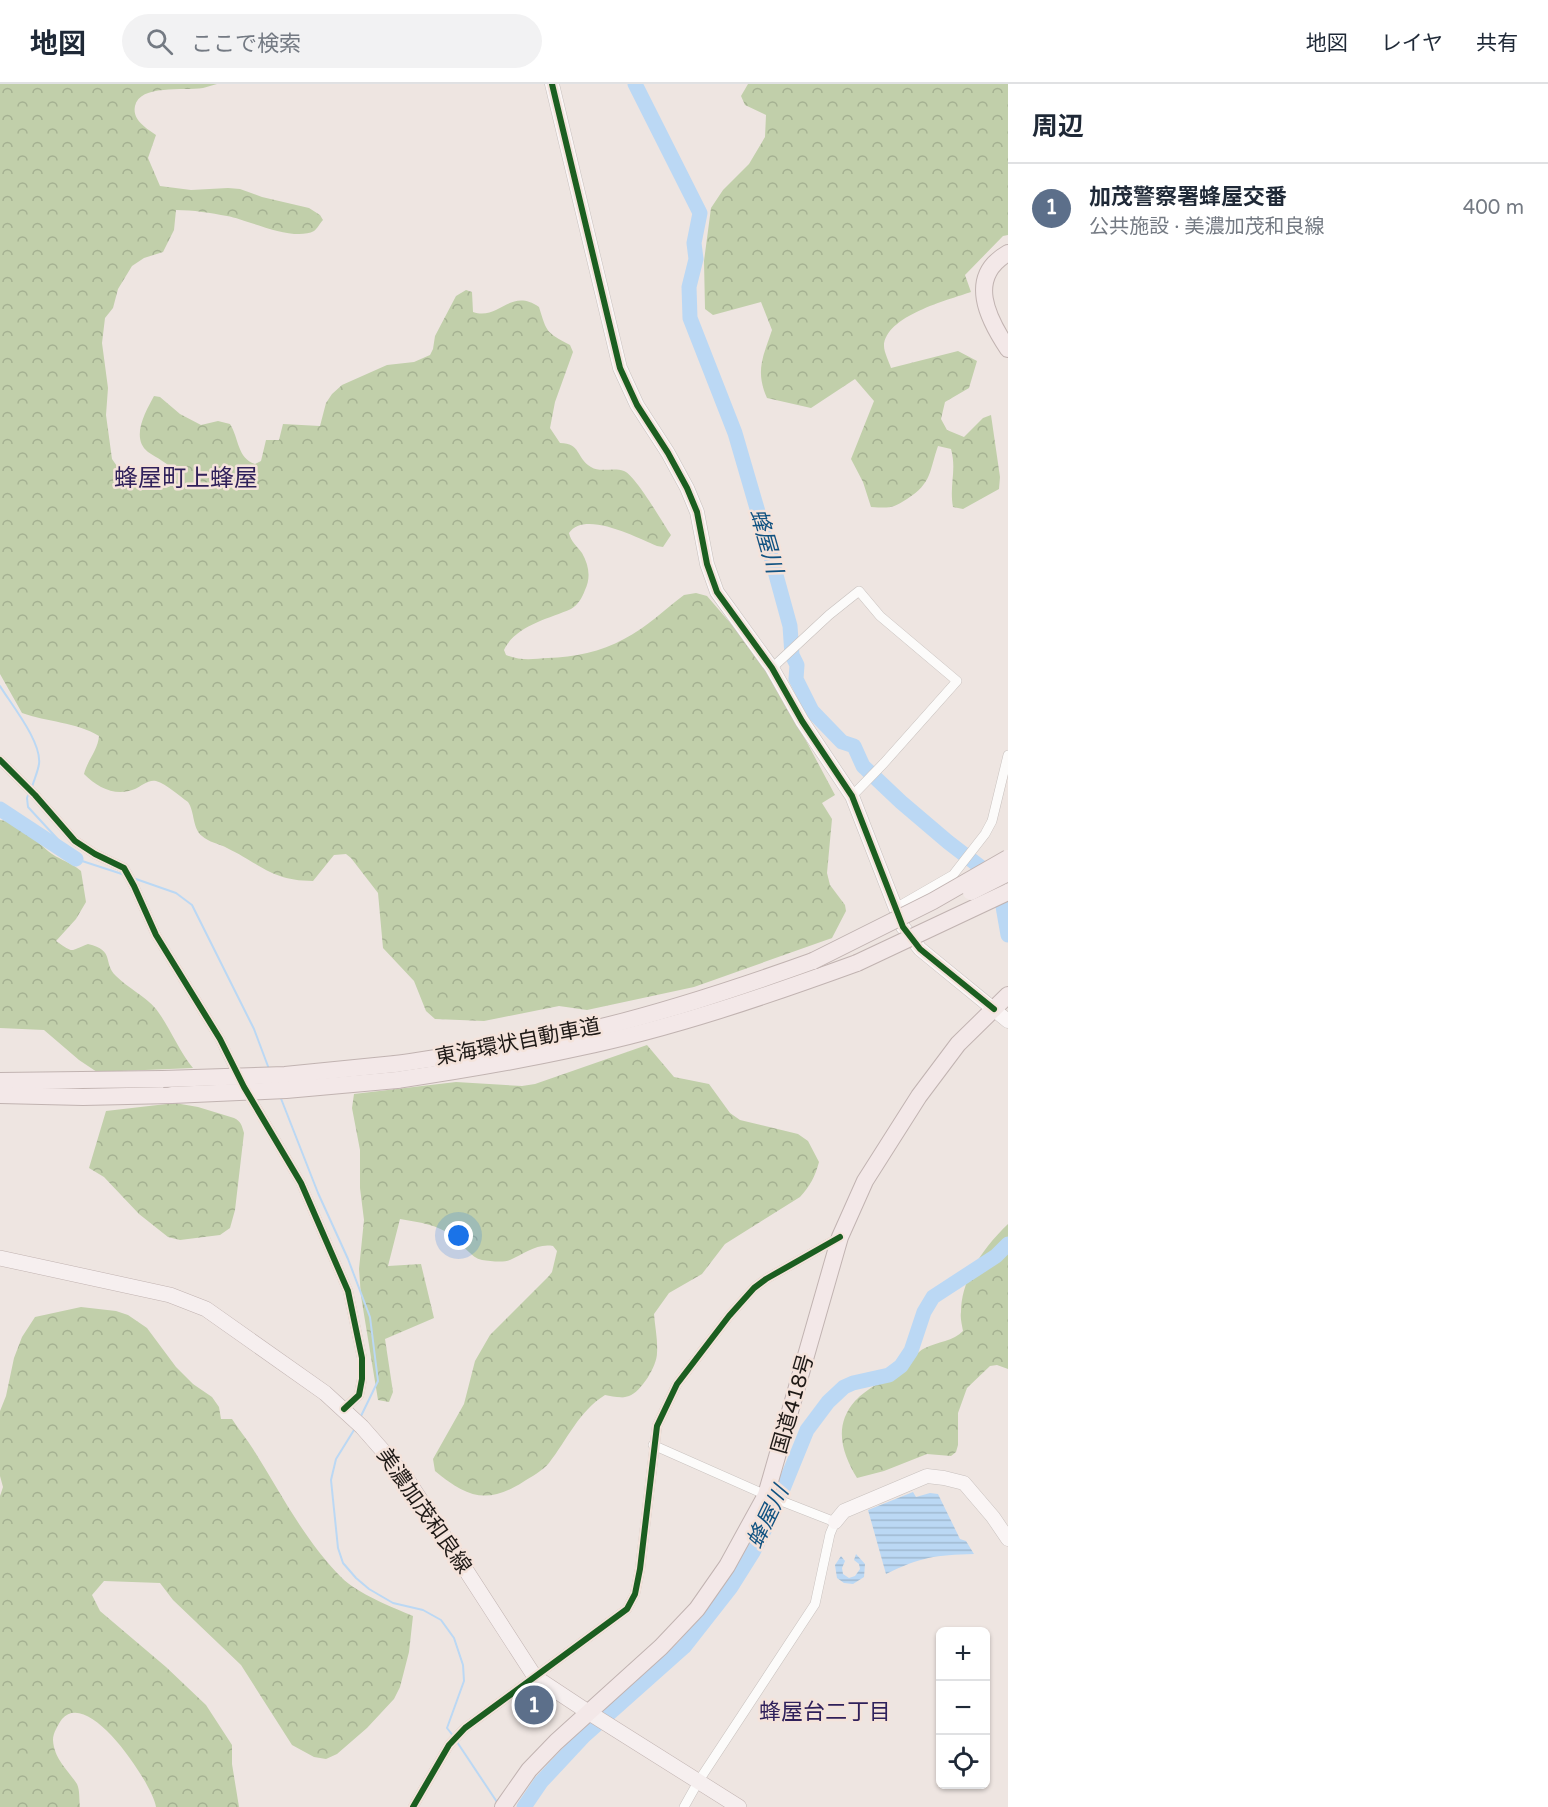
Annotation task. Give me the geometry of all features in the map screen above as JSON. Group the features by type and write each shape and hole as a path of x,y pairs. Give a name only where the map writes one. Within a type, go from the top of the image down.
{"highway":[{"path":"1008,253 991,269 984,290 988,316 1008,349"},
{"path":"817,969 1008,858"},
{"name":"東海環状自動車道","path":"817,969 1008,873"},
{"name":"東海環状自動車道","path":"0,1095 83,1097 286,1090 396,1072 576,1033 817,969 857,963 1008,892"},
{"path":"857,963 898,949 1008,900"},
{"name":"国道418号","path":"505,1803 529,1770 588,1712 661,1647 697,1609 728,1566 766,1495 840,1237 865,1181 919,1096 958,1044 1008,995"},
{"name":"東海環状自動車道","path":"0,1081 396,1072"}],"main road":[{"name":"美濃加茂和良線","path":"0,1258 170,1295 206,1310 347,1412 405,1476 535,1677 739,1807"}],"street":[{"path":"552,84 620,368 637,405 687,488 697,512 707,564 717,592 772,668 802,721 852,796 894,909 903,927 916,944 1008,1021"},
{"path":"772,668 829,615 859,591 880,616 957,681 868,782 852,796"},
{"path":"894,909 952,875 985,834 992,821 1008,755"},
{"path":"0,760 75,840 95,854 124,868 156,935 220,1039 244,1087 302,1183 348,1291 362,1358 359,1395 347,1412"},
{"path":"413,1807 455,1739 465,1728 627,1609 635,1594 657,1425 677,1384 729,1316 754,1288 840,1237"},
{"path":"653,1445 766,1495 835,1522"},
{"path":"684,1807 815,1604 830,1534 835,1522 844,1511 927,1476 964,1483 1008,1539"}],"green space":[{"path":"0,84 217,84 203,88 153,91 139,99 135,106 138,119 156,135 148,158 160,186 191,190 240,189 262,197 309,208 320,215 323,220 314,231 295,234 227,216 176,210 174,230 163,252 144,258 132,266 118,289 113,308 105,318 102,343 108,388 106,415 112,459 119,469 129,476 169,487 173,483 175,472 166,463 148,452 140,439 141,424 154,396 160,397 180,414 201,425 218,421 230,424 245,457 255,464 261,461 266,440 279,440 283,424 320,426 326,403 342,385 387,365 414,362 430,355 435,336 456,296 466,290 472,292 473,312 482,314 520,301 539,307 548,331 570,345 573,352 555,402 550,428 560,443 572,445 591,467 598,470 620,470 629,475 642,490 671,535 663,547 612,528 587,524 577,527 569,533 588,567 588,581 581,598 571,609 533,624 516,635 504,650 506,655 532,659 587,653 615,644 632,635 684,595 696,593 707,596 751,647 795,720 835,795 822,803 832,819 827,873 830,885 845,905 846,911 832,938 694,987 587,1010 559,1006 484,1021 435,1019 426,1011 414,981 383,948 378,893 346,854 334,855 313,881 277,875 205,838 197,829 188,802 169,787 151,781 135,789 121,792 108,790 89,779 84,774 97,746 99,736 71,725 22,713 0,674"},
{"path":"748,84 1008,84 1008,235 1003,236 965,275 971,292 906,318 887,335 884,346 891,368 958,351 977,361 969,388 945,402 941,419 947,430 964,437 983,418 991,415 1000,477 999,489 963,509 953,507 953,457 951,449 938,446 929,476 921,488 894,506 871,507 863,482 851,459 874,401 855,379 811,408 767,398 761,372 763,356 772,330 761,302 713,315 705,309 704,261 711,208 723,190 749,164 765,137 766,115 745,105 741,96"},
{"path":"0,820 21,828 52,854 81,871 86,902 76,919 56,941 69,950 75,950 88,944 102,950 116,976 156,1009 193,1068 97,1072 44,1030 0,1028"},
{"path":"647,1045 674,1077 709,1084 730,1113 740,1120 798,1134 808,1141 819,1162 816,1172 800,1197 725,1244 702,1274 669,1293 654,1314 657,1344 654,1365 648,1378 634,1394 626,1397 605,1395 596,1402 581,1417 549,1463 523,1482 498,1494 477,1495 467,1492 435,1471 433,1459 464,1404 475,1361 490,1335 552,1272 557,1251 553,1246 547,1245 507,1261 482,1260 441,1229 400,1219 388,1266 421,1264 434,1318 385,1339 393,1392 389,1402 378,1400 361,1296 359,1269 364,1220 360,1188 360,1150 352,1108 354,1094 456,1082 522,1086 535,1084"},
{"path":"175,1103 234,1118 243,1128 235,1210 230,1228 220,1235 180,1240 168,1237 139,1214 104,1177 89,1168 106,1111"},
{"path":"1008,1224 1008,1369 997,1365 990,1366 967,1388 958,1413 958,1445 956,1452 951,1456 927,1454 884,1471 857,1478 847,1459 842,1440 844,1420 848,1410 860,1396 901,1370 922,1350 955,1337 963,1331 962,1299 970,1275 991,1242"},
{"path":"81,1307 116,1311 128,1315 147,1328 176,1367 193,1384 212,1397 219,1407 221,1419 232,1419 251,1445 304,1532 328,1563 356,1589 413,1616 409,1652 400,1687 394,1699 367,1728 337,1754 326,1759 314,1757 292,1745 241,1665 173,1600 160,1583 104,1581 92,1595 100,1611 166,1667 206,1705 232,1745 232,1764 239,1807 156,1807 144,1779 118,1743 103,1727 88,1716 74,1713 62,1719 53,1740 59,1759 77,1784 80,1807 0,1807 0,1496 3,1487 0,1476 0,1411 6,1396 14,1358 22,1337 35,1317"}],"water":[{"path":"913,1492 916,1497 930,1493 938,1494 960,1539 966,1541 974,1554 929,1558 886,1574 868,1510"},
{"path":"856,1554 865,1564 864,1577 853,1584 844,1583 837,1578 835,1565 841,1556 845,1561 842,1568 843,1574 849,1578 855,1576 860,1569 859,1564 854,1560"}],"waterway":[{"name":"蜂屋川","path":"635,84 700,213 694,243 696,259 689,287 690,318 735,433 790,626 792,655 797,665 796,679 812,711 842,742 854,746 863,766 901,802 987,872 996,883 1001,895 1008,935"},
{"path":"0,686 36,745 39,764 32,787"},
{"path":"29,792 28,807 76,859 125,875"},
{"path":"0,809 76,859"},
{"path":"133,878 176,893 192,905 254,1029 269,1069"},
{"path":"280,1096 370,1317 378,1381 361,1416"},
{"name":"蜂屋川","path":"524,1807 541,1782 584,1736 684,1647 731,1587 753,1552 774,1511 807,1430 828,1402 844,1387 889,1375 901,1366 911,1351 924,1312 933,1297 996,1256 1008,1244"},
{"path":"354,1430 336,1459 331,1480 338,1548 343,1563 369,1589 393,1603 423,1610 441,1620 454,1638 463,1665 464,1681 447,1728 454,1737"},
{"path":"457,1742 497,1802"}],"cycle path":[{"path":"552,84 620,368 637,405 687,488 697,512 707,564 717,592 772,668 802,721 852,796 903,927 920,949 994,1009"},
{"path":"0,760 35,795 75,841 124,868 156,935 220,1039 244,1087 301,1183 348,1291 362,1358 359,1395 344,1409"},
{"path":"413,1807 449,1745 465,1728 627,1609 635,1594 640,1569 657,1426 677,1384 729,1316 754,1288 840,1237"}],"place":[{"name":"加茂警察署蜂屋交番","path":"534,1705"}],"district":[{"name":"蜂屋町上蜂屋","path":"186,478"},
{"name":"蜂屋台二丁目","path":"825,1712"}]}
